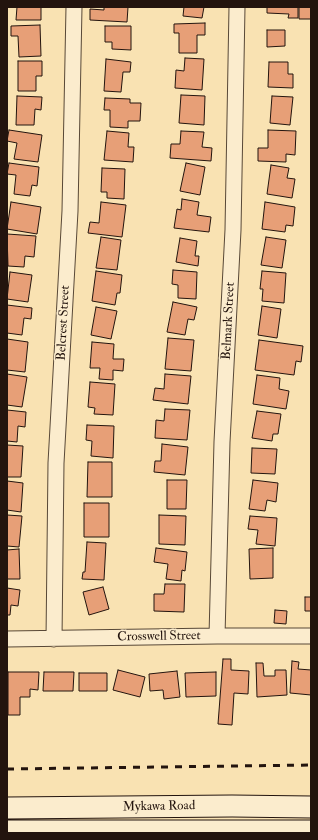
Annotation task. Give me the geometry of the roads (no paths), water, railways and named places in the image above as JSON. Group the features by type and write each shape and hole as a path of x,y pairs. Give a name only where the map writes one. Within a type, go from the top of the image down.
{"main road":[{"name":"Mykawa Road","path":"7,808 232,806 311,807"},
{"path":"66,808 66,832"},
{"name":"Mykawa Road","path":"7,832 311,831"}],"street":[{"name":"Belcrest Street","path":"54,639 56,464 70,211 74,7"},
{"name":"Belmark Street","path":"217,636 223,434 233,230 237,7"},
{"name":"Crosswell Street","path":"7,640 217,636 311,636"},
{"path":"231,832 232,806"}],"railway":[{"path":"7,769 311,765"}]}
